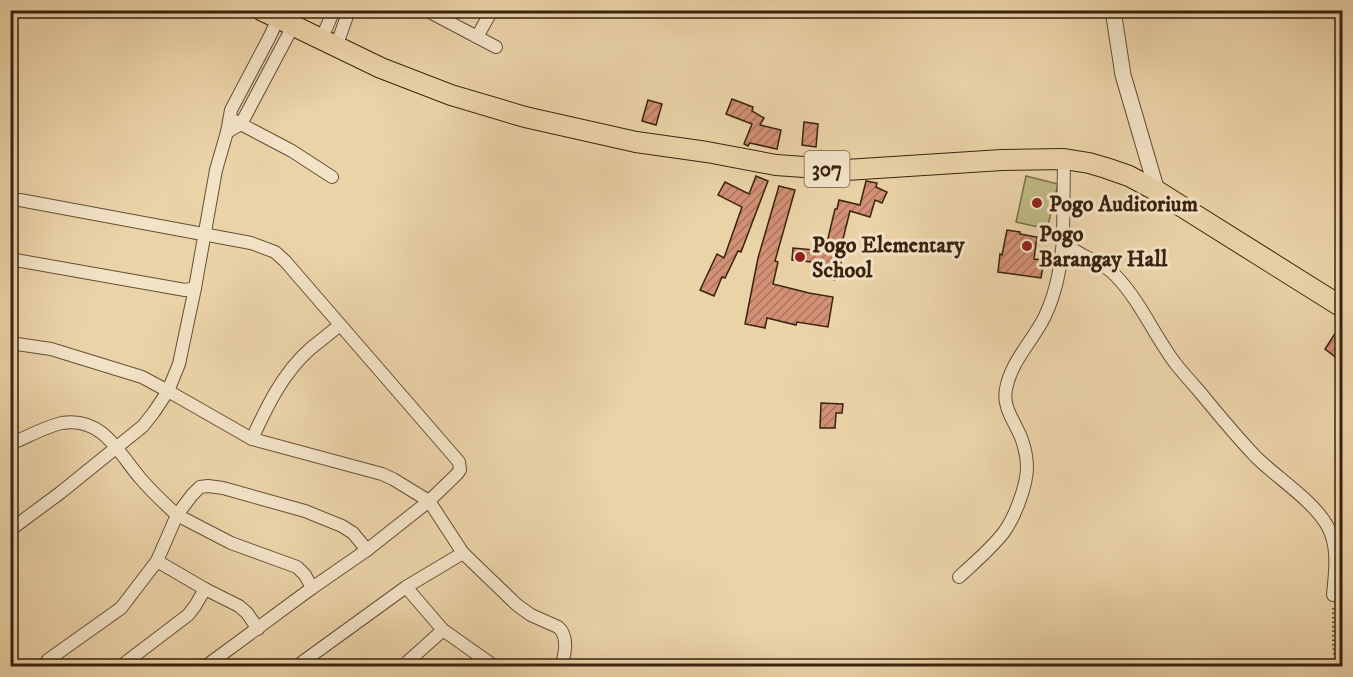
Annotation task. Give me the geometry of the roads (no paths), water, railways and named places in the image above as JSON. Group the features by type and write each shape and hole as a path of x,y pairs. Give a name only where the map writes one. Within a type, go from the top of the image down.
{"main road":[{"name":"307","path":"277,19 381,68 451,95 525,117 636,142 776,165 846,170 1002,160 1064,159 1089,163 1129,176 1157,190 1342,307"}],"street":[{"path":"328,43 334,10"},
{"path":"328,43 347,16 346,10"},
{"path":"426,10 441,14 459,29 496,47"},
{"path":"477,37 492,10"},
{"path":"1113,10 1123,75 1157,190"},
{"path":"10,530 143,426 168,391 179,363 216,170 231,110 277,19"},
{"path":"227,132 241,124 277,19"},
{"path":"229,118 292,151 332,177"},
{"path":"959,578 1004,533 1013,517 1024,486 1027,468 1026,452 1020,434 1010,417 1006,403 1006,389 1013,368 1044,318 1059,275 1063,241 1064,159"},
{"path":"10,201 20,200 205,234 251,243 275,252 459,462 460,470 457,474 429,501 367,550 206,666"},
{"path":"1063,241 1076,252 1101,263 1116,275 1175,362 1199,392 1257,457 1294,490 1325,523 1333,539 1335,552 1333,595"},
{"path":"10,259 185,290 195,288"},
{"path":"252,440 267,406 283,380 309,350 340,326"},
{"path":"10,343 51,349 142,377 252,440 382,474 393,479 429,501 463,553 517,605 531,615 562,630 565,647 561,666"},
{"path":"10,444 61,423 76,422 95,428 117,447 140,479 177,515 231,543 297,567 305,574 312,588"},
{"path":"44,666 48,660 121,608 157,561 177,515 200,488 208,486 223,488 305,511 342,525 353,533 367,550"},
{"path":"297,666 406,587 463,553"},
{"path":"157,561 239,606 258,629"},
{"path":"406,587 443,630 490,665"},
{"path":"121,666 188,615 205,589"},
{"path":"403,666 443,630"}],"place":[{"name":"Pogo Auditorium","path":"1037,203"},
{"name":"Pogo Barangay Hall","path":"1027,246"},
{"name":"Pogo Elementary School","path":"800,257"}]}
